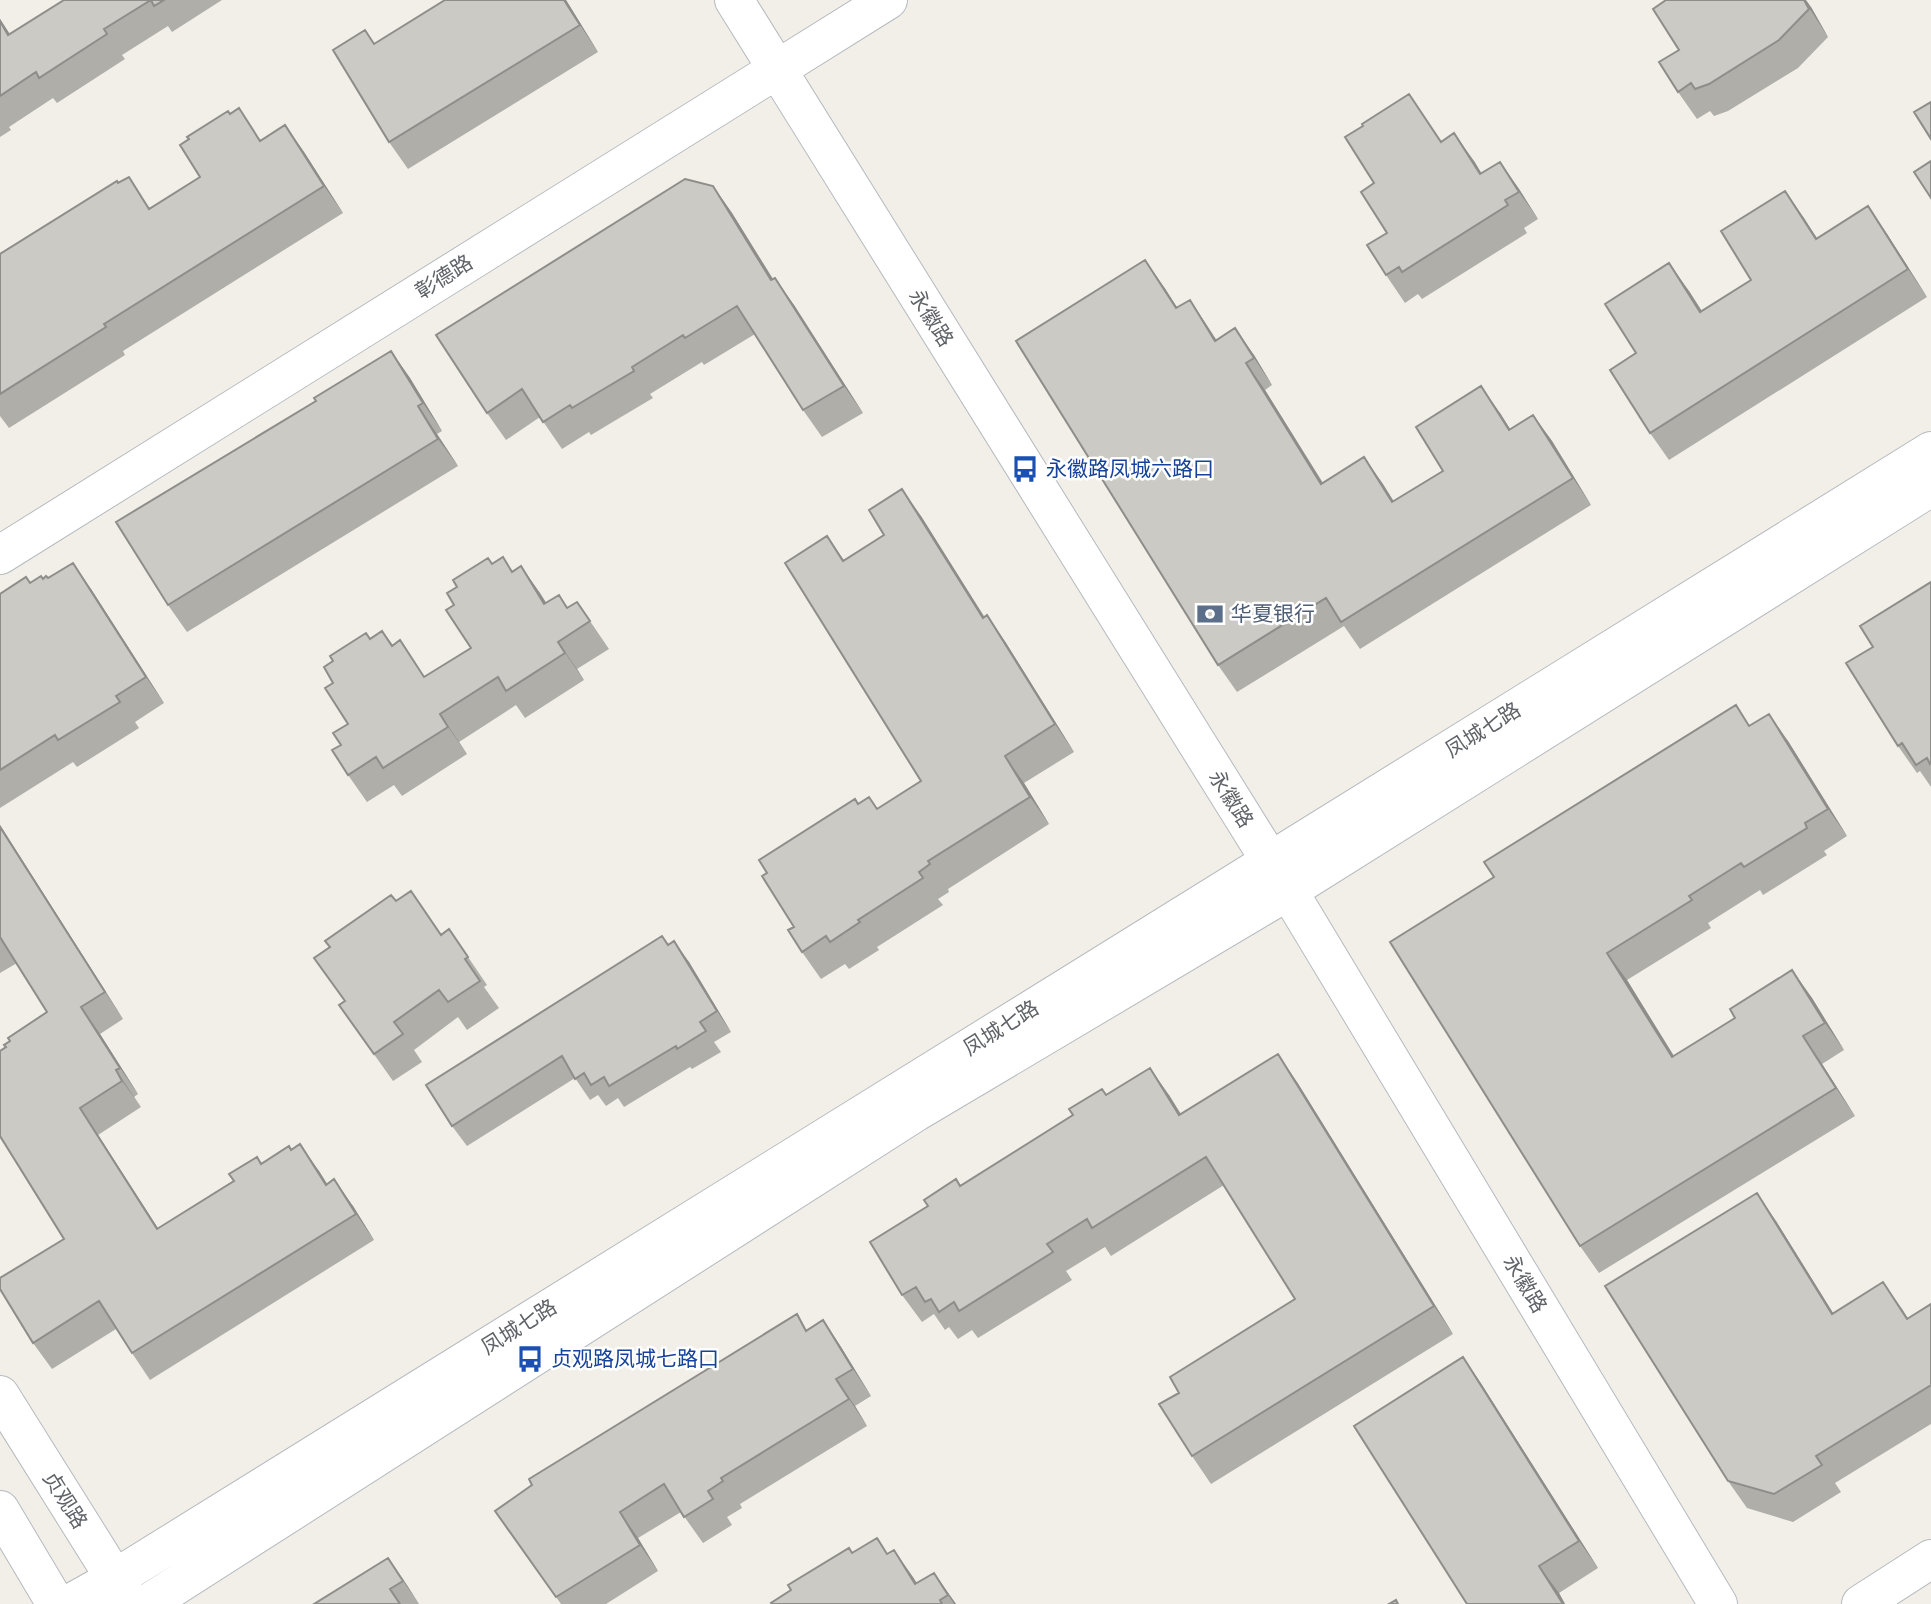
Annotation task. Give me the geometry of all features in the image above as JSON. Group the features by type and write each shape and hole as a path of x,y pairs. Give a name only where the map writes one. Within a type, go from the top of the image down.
{"street":[{"name":"永徽路","path":"734,0 1279,876 1718,1604"},
{"name":"彰德路","path":"0,555 888,0"},
{"name":"凤城七路","path":"147,1604 916,1112 1931,451"},
{"name":"凤城七路","path":"69,1604 122,1591 1279,876 1931,488"},
{"name":"贞观路","path":"0,1395 122,1591"},
{"path":"0,1510 56,1604"},
{"path":"1861,1604 1931,1559"}],"building":[{"path":"64,0 151,0 104,29 107,34 39,78 36,72 0,96 0,21 8,35"},
{"path":"151,0 164,0 154,6"},
{"path":"445,0 564,0 580,25 389,142 333,50 365,30 374,44"},
{"path":"1666,0 1804,0 1809,9 1779,40 1709,84 1695,89 1691,83 1678,92 1659,62 1679,50 1653,9"},
{"path":"1409,94 1441,142 1454,133 1480,174 1500,162 1519,192 1505,200 1508,205 1402,272 1399,267 1386,275 1367,245 1387,233 1361,192 1374,183 1345,137"},
{"path":"1931,102 1931,139 1914,112"},
{"path":"239,108 260,141 285,125 324,186 104,324 106,327 0,394 0,254 117,181 118,183 129,177 149,209 200,177 180,145 189,139 187,137 228,111 230,114"},
{"path":"1931,161 1931,198 1914,172"},
{"path":"685,179 713,186 771,280 775,278 844,386 803,410 737,306 632,367 634,371 543,422 522,389 487,413 436,335"},
{"path":"1785,191 1816,239 1868,206 1908,269 1650,433 1610,370 1636,353 1605,304 1669,263 1700,312 1751,280 1721,231"},
{"path":"1145,260 1176,308 1190,300 1215,341 1235,328 1254,358 1246,363 1321,484 1364,457 1392,502 1443,471 1416,427 1481,386 1509,430 1533,415 1573,478 1341,622 1326,598 1218,665 1016,341"},
{"path":"391,351 423,403 418,406 438,439 168,605 116,522 316,401 314,398"},
{"path":"902,489 983,618 987,615 1055,724 1005,756 1030,797 928,861 930,864 919,872 923,878 858,920 860,922 830,942 826,936 802,952 788,930 794,927 762,876 767,873 759,860 855,799 858,804 869,797 877,809 921,781 785,563 827,536 843,561 884,535 869,510"},
{"path":"503,557 512,572 521,566 544,604 559,595 567,608 577,602 590,621 558,642 565,653 506,691 498,677 440,714 448,727 383,768 376,757 348,775 332,750 341,745 333,733 348,724 325,688 333,683 324,667 333,661 330,656 366,633 370,639 382,631 392,646 400,640 424,677 471,648 446,610 454,605 447,593 457,587 453,580 488,558 492,564"},
{"path":"73,563 146,677 116,696 120,702 58,740 55,735 0,770 0,594 26,577 30,583 41,576 43,579 46,576 48,578"},
{"path":"1931,582 1931,763 1927,758 1916,765 1902,743 1898,746 1846,663 1873,647 1860,626"},
{"path":"1736,705 1749,726 1769,714 1828,809 1805,823 1807,828 1744,867 1741,863 1689,896 1692,900 1607,953 1672,1057 1735,1018 1730,1009 1792,970 1825,1023 1803,1036 1836,1088 1580,1246 1390,942 1494,877 1484,862"},
{"path":"0,827 105,992 81,1007 120,1068 116,1070 122,1081 80,1108 157,1229 234,1181 229,1174 257,1157 261,1164 289,1146 291,1150 300,1144 326,1185 334,1179 356,1214 132,1353 99,1301 33,1343 0,1289 0,1278 64,1239 0,1136 0,1051 10,1041 8,1038 47,1012 0,937"},
{"path":"411,891 441,935 449,929 480,981 448,1002 439,990 394,1022 403,1034 374,1054 339,1005 345,1001 314,958 330,947 325,941 391,895 396,901"},
{"path":"662,936 668,945 674,941 717,1011 700,1022 706,1031 609,1086 604,1077 591,1085 584,1073 575,1079 562,1056 452,1126 426,1085"},
{"path":"1278,1054 1434,1306 1192,1456 1159,1404 1179,1393 1170,1377 1295,1299 1206,1157 1092,1228 1087,1219 1047,1244 1053,1252 959,1311 954,1302 939,1312 931,1299 925,1302 916,1287 902,1295 870,1242 928,1206 924,1200 956,1179 960,1186 1073,1115 1069,1109 1102,1089 1106,1095 1150,1068 1179,1115"},
{"path":"1757,1193 1832,1314 1883,1282 1907,1319 1931,1304 1931,1385 1816,1456 1822,1465 1774,1494 1728,1481 1605,1286"},
{"path":"797,1314 806,1331 823,1320 853,1369 836,1379 849,1399 721,1478 723,1481 708,1491 713,1499 684,1517 664,1484 620,1512 640,1545 556,1597 495,1511 532,1485 529,1479"},
{"path":"1463,1357 1579,1541 1539,1566 1563,1604 1467,1604 1354,1426"},
{"path":"877,1538 887,1554 894,1550 915,1584 934,1573 948,1595 940,1600 942,1604 771,1603 791,1590 788,1585 849,1548 852,1553"},
{"path":"388,1558 403,1581 390,1589 400,1604 314,1604"}],"place":[{"name":"永徽路凤城六路口","path":"1025,469"},
{"name":"华夏银行","path":"1210,614"},
{"name":"贞观路凤城七路口","path":"530,1359"}]}
